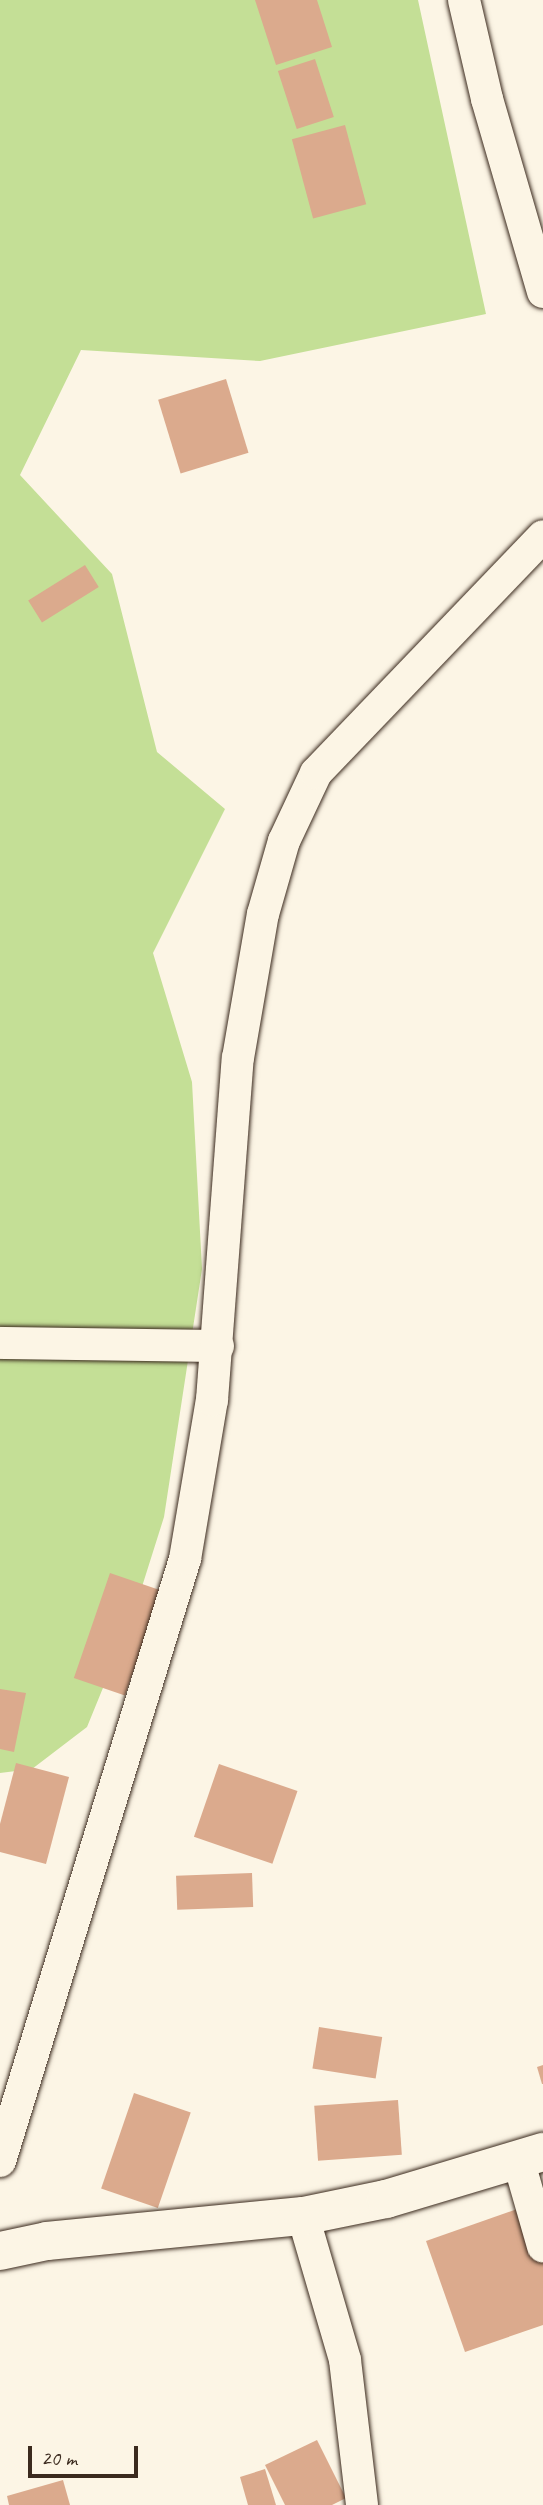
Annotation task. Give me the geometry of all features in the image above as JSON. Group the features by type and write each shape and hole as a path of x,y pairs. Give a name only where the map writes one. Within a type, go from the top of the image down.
{"street":[{"path":"464,0 487,99 543,292"},
{"path":"0,2161 185,1559 218,1346 238,1058 263,914 284,841 316,774 543,536"},
{"path":"0,1343 218,1346"},
{"path":"0,2252 47,2241 303,2216 386,2199 530,2155 543,2246"},
{"path":"303,2216 345,2360 362,2505"}],"green space":[{"path":"0,0 418,0 486,314 260,361 81,350 20,475 112,574 157,752 225,809 153,953 192,1082 202,1269 164,1517 134,1612 87,1727 32,1769 0,1773"}],"building":[{"path":"255,0 317,0 332,47 276,65"},
{"path":"315,59 334,117 297,129 278,71"},
{"path":"345,125 366,204 313,218 292,139"},
{"path":"226,379 249,453 181,473 158,400"},
{"path":"85,565 99,587 42,623 28,601"},
{"path":"110,1573 161,1591 125,1696 74,1678"},
{"path":"0,1689 26,1693 14,1752 0,1749"},
{"path":"16,1763 69,1777 46,1864 0,1852 0,1824"},
{"path":"219,1764 297,1791 272,1864 194,1837"},
{"path":"252,1873 253,1907 177,1910 176,1876"},
{"path":"319,2027 382,2037 376,2078 312,2068"},
{"path":"543,2065 543,2084 542,2084 537,2067"},
{"path":"134,2093 191,2113 158,2208 101,2188"},
{"path":"398,2100 402,2155 318,2161 314,2106"},
{"path":"526,2206 543,2255 543,2325 465,2352 426,2241"},
{"path":"317,2440 346,2498 332,2505 285,2505 265,2465"},
{"path":"265,2469 276,2505 248,2505 240,2477"},
{"path":"63,2480 70,2505 9,2505 7,2496"}]}
